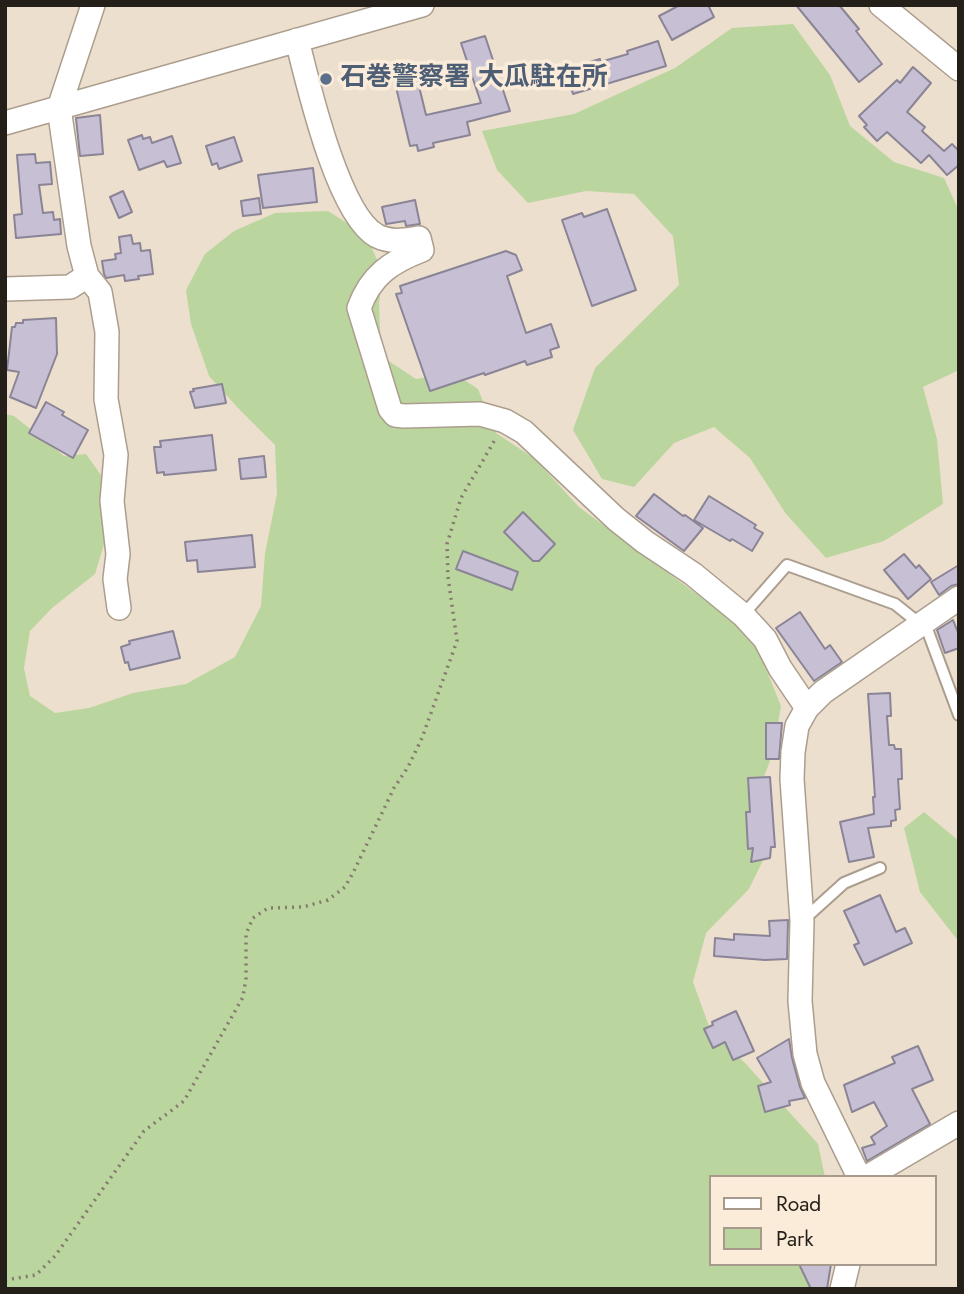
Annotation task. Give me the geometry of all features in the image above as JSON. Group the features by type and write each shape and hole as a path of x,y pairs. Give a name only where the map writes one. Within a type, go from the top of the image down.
{"street":[{"path":"93,5 59,108 79,246 87,276 100,292 107,332 106,399 116,455 112,501 118,554 115,579 119,608"},
{"path":"5,122 422,5"},
{"path":"881,5 959,69"},
{"path":"297,40 334,170 354,213 366,229 377,236 401,241 419,238 422,250 398,260 371,283 359,307 390,409 395,415 404,416 480,414 505,421 524,432 616,519 743,615 765,639 780,668 807,708"},
{"path":"5,289 70,287 87,276"},
{"path":"858,1175 813,1083 805,1054 800,1001 802,921 792,779 797,726 807,708 823,692 959,598"},
{"path":"870,1175 959,1123"},
{"path":"842,1289 848,1266"}],"lane":[{"path":"743,615 787,565 895,604 922,623 959,715"},
{"path":"802,921 844,883 880,868"}],"path":[{"path":"5,1280 36,1275 55,1256 144,1131 184,1101 243,997 246,978 246,933 253,918 268,908 303,907 328,900 345,887 422,738 454,652 457,641 448,577 447,544 461,498 505,421"}],"green space":[{"path":"793,24 830,75 850,126 894,162 944,178 959,211 959,370 923,387 937,439 943,504 884,541 826,558 786,514 750,458 714,427 674,443 634,487 602,479 573,430 595,368 679,285 673,236 634,194 586,191 528,203 497,170 482,131 574,114 675,68 732,28"},
{"path":"328,211 366,235 383,273 379,303 381,356 416,379 454,373 478,389 496,433 535,459 579,507 748,632 764,664 781,706 773,753 756,798 768,850 749,889 706,933 693,982 710,1029 746,1064 818,1144 825,1175 708,1175 708,1266 825,1266 823,1274 809,1289 5,1289 5,414 14,416 64,456 86,454 103,478 105,541 95,574 52,608 30,631 24,668 30,696 55,713 89,708 133,693 186,684 235,657 261,606 265,553 277,494 275,445 209,376 191,324 186,290 205,254 234,231 275,213"},
{"path":"924,812 959,841 959,942 920,892 904,828"}],"building":[{"path":"680,5 708,5 714,17 672,40 659,16"},
{"path":"796,5 839,5 882,64 859,82"},
{"path":"485,36 510,111 467,122 470,135 433,143 434,147 418,151 417,145 410,146 396,87 418,82 426,115 481,103 461,43"},
{"path":"658,41 666,66 573,94 566,71 600,59 600,62 628,54 627,51"},
{"path":"913,67 931,83 907,112 925,127 922,131 944,151 952,144 959,151 959,165 947,175 929,155 921,163 887,132 877,141 864,127 867,125 859,116 897,80 900,83"},
{"path":"100,115 103,154 80,156 76,118"},
{"path":"142,135 143,139 150,137 152,143 172,136 181,163 167,167 164,161 139,170 128,140"},
{"path":"234,137 242,161 219,169 217,163 212,165 206,146"},
{"path":"35,154 36,163 50,162 52,184 39,185 43,213 53,212 54,220 60,219 61,234 16,238 14,215 22,214 17,155"},
{"path":"313,168 317,202 263,208 258,175"},
{"path":"123,191 132,212 119,218 110,197"},
{"path":"259,198 261,214 243,216 241,201"},
{"path":"415,200 420,224 406,226 405,221 386,224 382,207"},
{"path":"607,209 636,290 592,306 562,220 582,213 584,217"},
{"path":"131,235 133,244 140,243 141,251 150,250 153,274 125,281 124,275 106,278 102,261 116,259 115,254 121,253 119,237"},
{"path":"506,251 516,255 522,270 507,276 526,333 551,324 559,347 550,350 552,357 527,365 525,361 430,391 396,294 402,293 400,286"},
{"path":"56,318 57,354 36,408 10,397 19,372 7,370 12,327 15,327 16,323 23,323 23,320"},
{"path":"222,384 226,403 195,408 190,392 194,391 193,389"},
{"path":"46,402 88,430 73,458 29,433"},
{"path":"212,435 216,470 164,475 164,472 157,473 154,447 161,447 160,441"},
{"path":"264,456 266,477 241,479 239,459"},
{"path":"654,494 703,528 684,551 636,516"},
{"path":"709,496 756,525 754,528 763,533 752,551 694,520"},
{"path":"523,512 555,544 539,561 533,561 504,532"},
{"path":"252,535 255,567 198,572 197,560 187,561 185,542"},
{"path":"463,551 518,572 512,590 456,569"},
{"path":"904,554 916,568 919,565 931,579 908,599 884,570"},
{"path":"959,565 959,584 951,586 939,595 931,582"},
{"path":"800,612 825,649 830,645 842,662 814,681 776,628"},
{"path":"953,620 959,635 959,648 945,653 937,630"},
{"path":"173,631 180,658 130,670 128,662 125,663 121,647 130,644 129,641"},
{"path":"890,693 891,716 887,716 889,745 901,749 902,779 898,779 900,809 895,810 896,820 891,821 891,826 868,828 874,857 849,862 840,822 874,814 868,694"},
{"path":"766,723 782,723 779,759 766,759"},
{"path":"770,777 775,847 771,847 770,858 751,862 753,848 748,849 746,812 750,812 748,778"},
{"path":"880,895 896,932 905,928 912,943 864,965 854,945 859,943 844,911"},
{"path":"788,920 787,959 714,956 715,938 734,940 734,934 770,936 769,921"},
{"path":"736,1011 754,1051 733,1060 725,1042 713,1048 704,1029 713,1025 712,1022"},
{"path":"789,1039 805,1098 789,1101 790,1105 765,1112 758,1086 771,1082 757,1058"},
{"path":"918,1046 933,1080 912,1089 930,1124 867,1161 862,1148 875,1144 871,1137 887,1126 874,1102 852,1112 844,1085 895,1063 892,1057"},
{"path":"800,1266 831,1266 827,1289 811,1289"}],"place":[{"name":"石巻警察署 大瓜駐在所","path":"326,79"}]}
